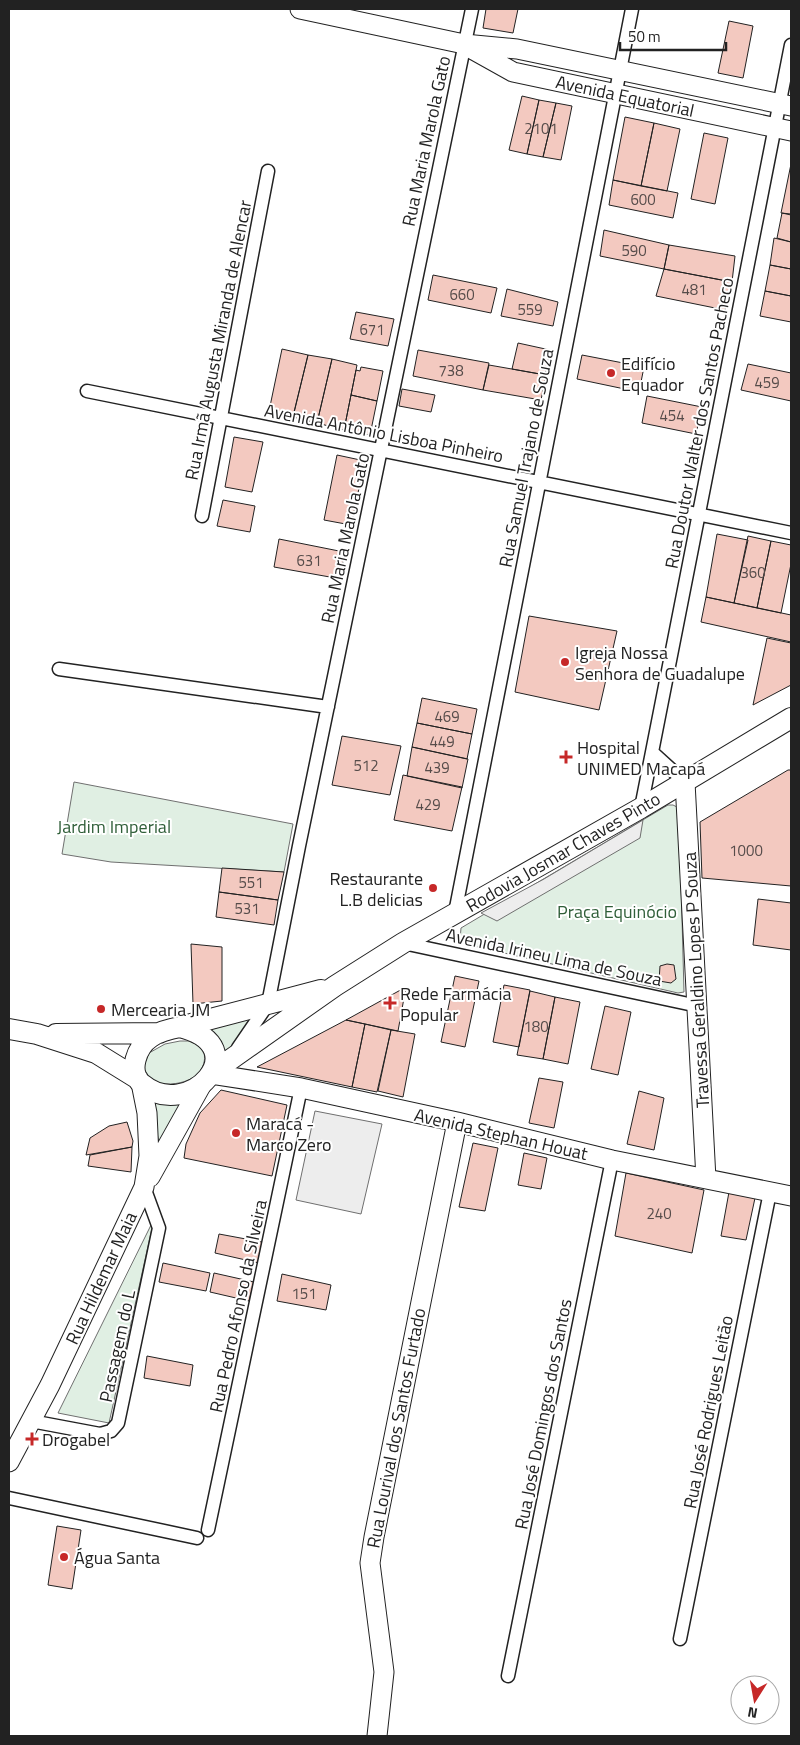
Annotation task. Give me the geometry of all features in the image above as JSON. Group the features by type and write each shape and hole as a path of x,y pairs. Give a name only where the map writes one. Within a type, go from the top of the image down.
{"main road":[{"name":"Avenida Equatorial","path":"305,9 464,44 517,49 785,105"},
{"name":"Avenida Equatorial","path":"464,44 513,72 783,129"},
{"name":"Rodovia Josmar Chaves Pinto","path":"213,1072 335,986 403,943 641,808 791,718"},
{"name":"Travessa Geraldino Lopes P Souza","path":"685,782 706,1179"},
{"name":"Rodovia Josmar Chaves Pinto","path":"180,1027 335,986"},
{"path":"140,1081 134,1068 139,1052 149,1038 168,1029 180,1027 196,1032 205,1037 214,1050 216,1065 213,1072 144,1187"},
{"path":"9,1029 37,1034 96,1053 107,1058 155,1092 170,1094 188,1091 213,1072"},
{"path":"37,1034 159,1033"},
{"name":"Avenida Stephan Houat","path":"213,1072 301,1088 457,1122 612,1160 791,1196"},
{"name":"Rua Hildemar Maia","path":"9,1462 31,1421 144,1187 149,1156 147,1113 140,1081"},
{"name":"Rua Lourival dos Santos Furtado","path":"377,1736 384,1672 370,1563 377,1518 457,1122"}],"street":[{"name":"Rua Maria Marola Gato","path":"213,1072 251,1031 268,1004 472,9"},
{"name":"Rua Samuel Trajano de Souza","path":"455,913 632,9"},
{"name":"Rua Doutor Walter dos Santos Pacheco","path":"641,808 699,514 783,129 791,45"},
{"name":"Rua Irmã Augusta Miranda de Alencar","path":"202,516 268,171"},
{"name":"Avenida Antônio Lisboa Pinheiro","path":"87,391 791,533"},
{"path":"60,669 328,707"},
{"path":"652,752 685,782"},
{"name":"Avenida Irineu Lima de Souza","path":"403,943 698,1006"},
{"name":"Rua Pedro Afonso da Silveira","path":"208,1530 301,1088"},
{"name":"Rua José Domingos dos Santos","path":"508,1676 612,1160"},
{"name":"Passagem do L","path":"31,1421 100,1434 111,1431 118,1423 159,1228 144,1187"},
{"name":"Rua José Rodrigues Leitão","path":"680,1639 770,1192"},
{"path":"9,1498 197,1538"}],"green space":[{"name":"Jardim Imperial","path":"74,782 293,824 284,872 111,862 62,854"},
{"name":"Praça Equinócio","path":"668,805 679,808 684,992 678,993 465,944 460,940 461,928"},
{"path":"259,1013 227,1056 209,1033 212,1023"},
{"path":"190,1041 203,1048 205,1059 202,1068 189,1080 180,1083 170,1084 151,1081 143,1067 149,1053 165,1044"},
{"path":"151,1098 187,1099 160,1150"},
{"path":"154,1219 109,1423 58,1413"}],"shaded area":[{"path":"643,820 640,838 497,921 481,913 544,879"},
{"path":"315,1111 382,1124 361,1214 296,1200"}],"building":[{"path":"486,9 518,9 513,33 483,28"},
{"path":"729,21 753,26 743,78 718,73"},
{"path":"522,96 539,100 527,154 509,150"},
{"path":"539,100 556,103 543,157 527,154"},
{"path":"556,103 572,106 561,160 543,157"},
{"path":"625,117 654,123 641,186 613,180"},
{"path":"654,123 680,129 667,191 641,186"},
{"path":"704,133 728,138 715,204 691,199"},
{"path":"791,164 791,214 781,213"},
{"path":"613,180 678,193 673,218 609,205"},
{"path":"782,213 791,215 791,242 777,238"},
{"path":"604,230 669,245 664,269 600,256"},
{"path":"774,238 791,242 791,269 770,265"},
{"path":"669,245 735,256 732,282 664,269"},
{"path":"770,265 791,269 791,296 765,291"},
{"path":"664,269 732,282 725,310 656,296"},
{"path":"433,275 497,288 491,313 428,300"},
{"path":"507,289 558,302 553,326 501,316"},
{"path":"765,291 791,296 791,322 760,316"},
{"path":"356,312 394,319 388,346 350,339"},
{"path":"518,343 550,350 545,375 512,369"},
{"path":"282,349 308,355 293,416 269,411"},
{"path":"418,350 489,363 483,390 413,376"},
{"path":"308,355 332,359 317,423 293,417"},
{"name":"Edifício Equador","path":"582,355 644,367 639,392 577,379"},
{"path":"332,359 357,365 344,430 317,423"},
{"path":"748,364 791,373 791,401 741,390"},
{"path":"489,365 546,375 541,400 483,390"},
{"path":"361,367 383,371 377,401 351,395 356,370 360,371"},
{"path":"402,389 435,395 431,412 399,406"},
{"path":"351,395 377,401 370,435 344,430"},
{"path":"647,396 702,407 696,434 642,423"},
{"path":"234,437 263,442 252,492 225,487"},
{"path":"337,455 365,461 351,525 324,520"},
{"path":"223,500 255,506 250,532 217,526"},
{"path":"717,534 748,540 734,603 706,597"},
{"path":"748,536 771,541 757,608 734,603"},
{"path":"279,539 344,552 341,579 274,567"},
{"path":"771,541 791,545 791,564 781,613 757,608"},
{"path":"706,597 791,615 791,642 701,622"},
{"name":"Igreja Nossa Senhora de Guadalupe","path":"529,616 617,631 599,710 515,692"},
{"path":"767,638 791,643 791,685 753,705"},
{"path":"422,698 477,709 472,734 417,723"},
{"path":"417,723 472,734 467,759 412,747"},
{"path":"342,736 401,746 390,795 332,785"},
{"path":"412,747 468,759 462,788 407,776"},
{"path":"791,770 791,886 702,878 700,822"},
{"path":"403,775 462,787 452,831 394,820"},
{"path":"222,868 284,872 278,900 219,892"},
{"path":"219,892 278,900 274,925 216,917"},
{"path":"758,899 791,903 791,950 753,945"},
{"path":"191,944 222,947 222,1001 193,1004"},
{"path":"674,965 676,979 671,983 659,981 660,966"},
{"path":"455,976 479,981 465,1047 441,1042"},
{"path":"504,985 530,990 519,1047 493,1042"},
{"name":"Rede Farmácia Popular","path":"406,987 398,1031 346,1020"},
{"path":"530,991 555,997 543,1059 517,1055"},
{"path":"555,997 580,1002 568,1064 543,1059"},
{"path":"605,1006 631,1012 618,1075 591,1069"},
{"path":"346,1020 365,1024 352,1087 257,1067"},
{"path":"365,1024 391,1030 377,1092 352,1087"},
{"path":"391,1030 415,1034 403,1097 378,1091"},
{"path":"539,1078 563,1082 554,1128 529,1123"},
{"name":"Maracá - Marco Zero","path":"221,1090 287,1105 272,1176 184,1158 186,1144 200,1113"},
{"path":"639,1091 664,1098 654,1150 627,1144"},
{"path":"127,1122 133,1141 132,1147 86,1155 90,1138 109,1126"},
{"path":"473,1143 498,1148 485,1211 459,1207"},
{"path":"132,1147 131,1172 88,1166 90,1155"},
{"path":"524,1153 547,1158 541,1189 518,1185"},
{"path":"626,1173 704,1190 692,1253 615,1236"},
{"path":"729,1192 755,1198 746,1240 721,1236"},
{"path":"219,1234 262,1242 259,1263 215,1253"},
{"path":"163,1263 210,1273 206,1291 159,1282"},
{"path":"214,1273 254,1282 249,1301 210,1292"},
{"path":"282,1274 331,1285 326,1310 277,1301"},
{"path":"147,1356 193,1365 190,1386 144,1378"},
{"name":"Água Santa","path":"57,1526 81,1530 72,1589 48,1585"}],"place":[{"name":"Edifício Equador","path":"611,373"},
{"name":"Igreja Nossa Senhora de Guadalupe","path":"565,662"},
{"name":"Hospital UNIMED Macapá","path":"566,757"},
{"name":"Restaurante L.B delicias","path":"433,888"},
{"name":"Rede Farmácia Popular","path":"390,1003"},
{"name":"Mercearia JM","path":"101,1009"},
{"name":"Maracá - Marco Zero","path":"236,1133"},
{"name":"Drogabel","path":"32,1439"},
{"name":"Água Santa","path":"64,1557"}]}
